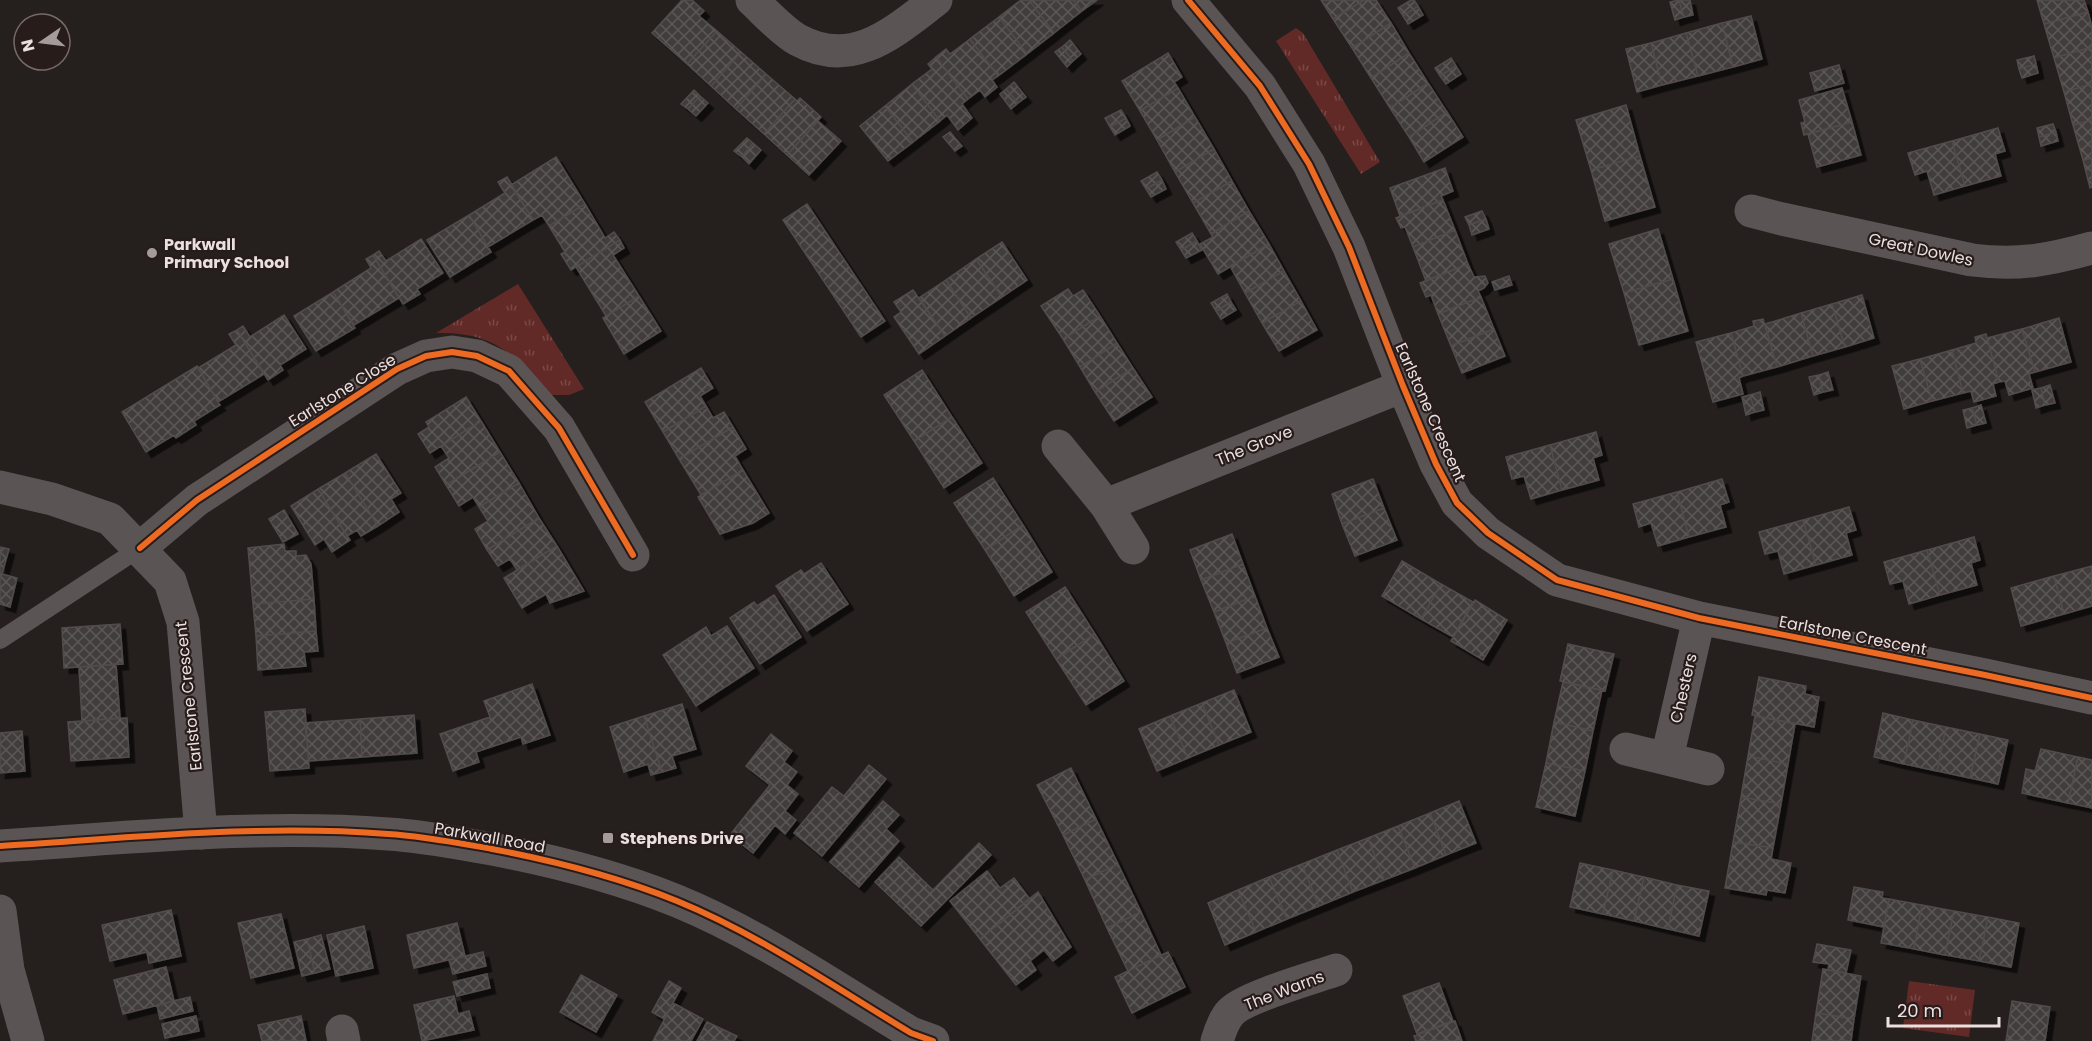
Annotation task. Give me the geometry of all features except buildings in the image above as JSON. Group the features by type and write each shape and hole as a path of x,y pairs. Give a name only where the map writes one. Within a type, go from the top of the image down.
{"street":[{"path":"752,0 796,39 822,50 858,50 891,34 936,0"},
{"name":"Earlstone Crescent","path":"1188,0 1260,86 1309,164 1349,247 1436,464 1457,503 1488,533 1557,580 1699,618 2092,698"},
{"name":"Great Dowles","path":"1751,211 1972,261 2002,264 2056,258 2092,248"},
{"name":"Earlstone Close","path":"140,548 197,500 397,369 426,356 452,352 477,356 509,371 559,428 633,555"},
{"name":"The Grove","path":"1106,505 1403,386"},
{"path":"1058,446 1106,505 1133,548"},
{"name":"Earlstone Crescent","path":"0,487 52,499 110,519 170,581 183,622 201,833"},
{"name":"Chesters","path":"1667,759 1699,618"},
{"path":"1626,749 1708,769"},
{"name":"Parkwall Road","path":"0,846 201,833 314,831 389,834 456,843 541,859 627,883 676,901 739,929 911,1033 933,1041"},
{"path":"0,911 8,970 28,1041"},
{"name":"The Warns","path":"1216,1041 1231,1011 1250,1001 1336,970"}],"lane":[{"path":"0,640 140,548"}],"green space":[{"path":"1296,28 1303,33 1380,162 1361,174 1276,41"},
{"path":"518,284 584,389 569,395 551,395 513,357 489,341 474,336 436,333"},
{"path":"1909,981 1975,990 1969,1037 1903,1028"}],"cycle path":[{"path":"1188,0 1260,86 1309,164 1349,247 1436,464 1457,503 1488,533 1557,580 1699,618 2092,698"},
{"path":"140,548 197,500 397,369 426,356 452,352 477,356 509,371 559,428 633,555"},
{"path":"0,846 194,833 340,831 440,840 516,854 609,877 677,901 738,930 911,1033 933,1041"}],"place":[{"name":"Parkwall Primary School","path":"152,253"},
{"name":"Stephens Drive","path":"608,838"}]}
